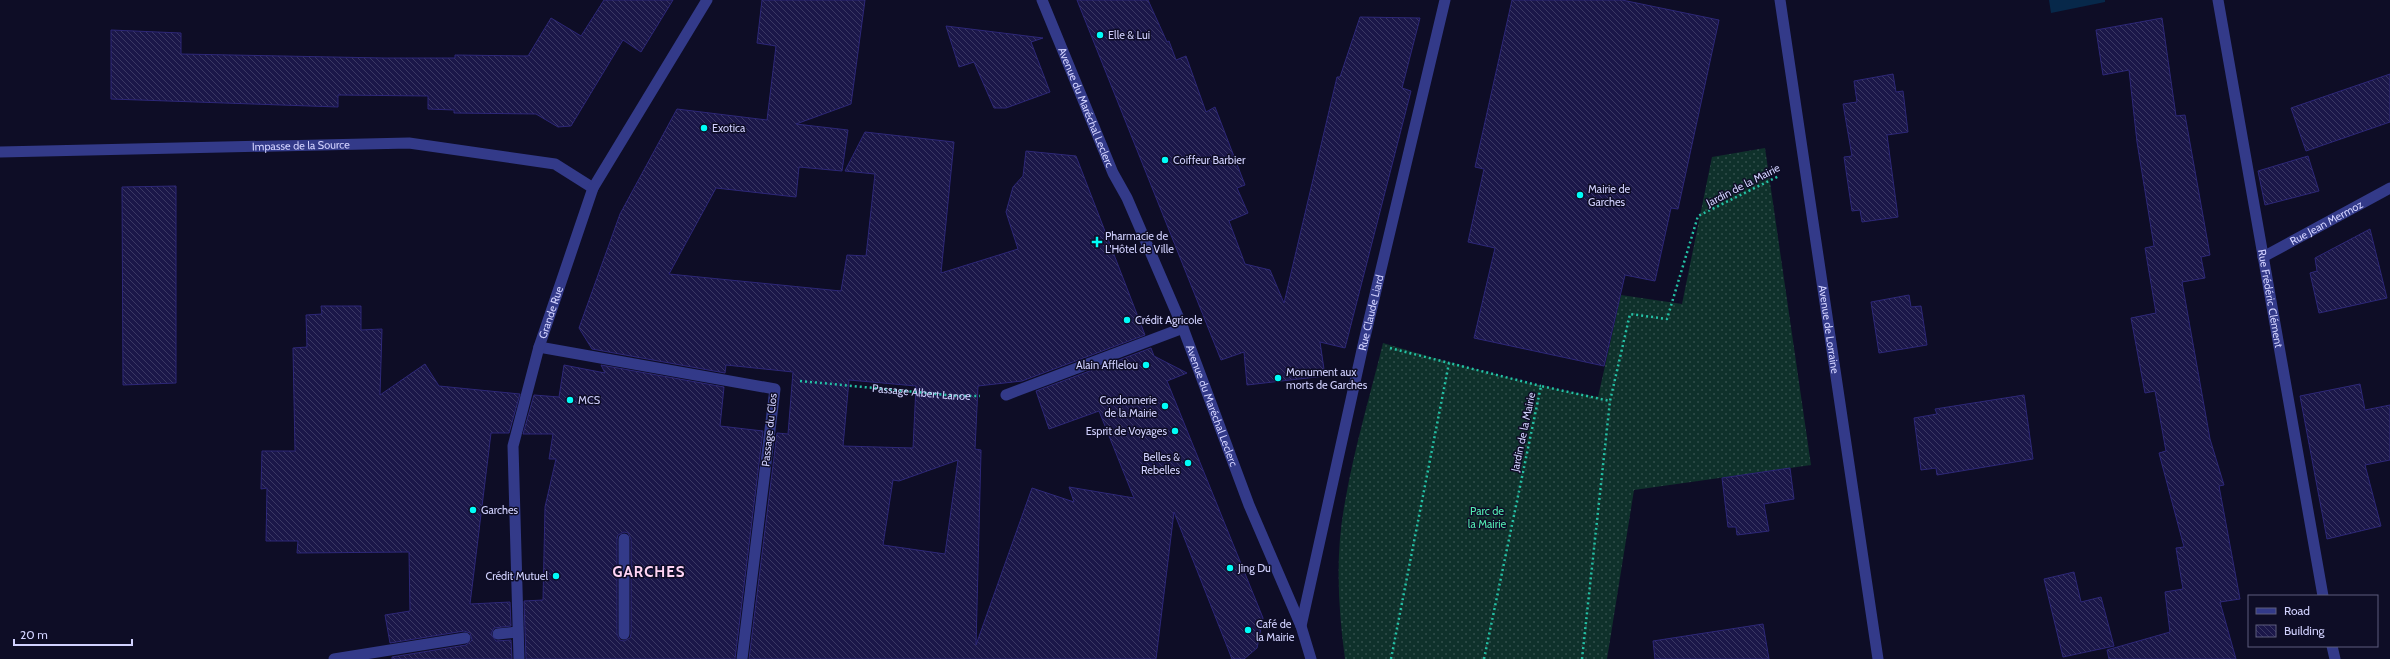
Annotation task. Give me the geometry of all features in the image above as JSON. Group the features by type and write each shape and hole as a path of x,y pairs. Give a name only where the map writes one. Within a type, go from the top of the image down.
{"street":[{"name":"Grande Rue","path":"519,659 513,446 539,347 593,188 707,0"},
{"name":"Avenue du Maréchal Leclerc","path":"1042,0 1113,173 1127,198 1183,328 1249,505 1301,626 1312,659"},
{"name":"Rue Claude Liard","path":"1301,626 1364,341 1446,0"},
{"name":"Avenue de Lorraine","path":"1780,0 1803,164 1878,659"},
{"name":"Rue Frédéric Clément","path":"2218,0 2323,595"},
{"name":"Impasse de la Source","path":"0,152 409,142 555,164 593,188"},
{"name":"Rue Jean Mermoz","path":"2263,257 2390,188"},
{"path":"1006,395 1183,328"},
{"name":"Passage du Clos","path":"539,347 775,389 742,659"},
{"path":"624,539 624,634"},
{"path":"498,634 518,632"},
{"path":"334,659 465,638"},
{"path":"2332,647 2334,659"}],"path":[{"name":"Jardin de la Mairie","path":"1484,659 1541,386 1610,401 1630,314 1667,319 1698,216 1803,164"},
{"path":"1364,341 1541,386"},
{"path":"1391,659 1449,363"},
{"name":"Passage Albert Lanoe","path":"775,389 777,379 958,396 1006,395"},
{"path":"1582,659 1610,401"}],"green space":[{"name":"Parc de la Mairie","path":"1765,148 1811,465 1634,490 1607,659 1345,659 1339,600 1339,561 1342,522 1362,422 1383,343 1490,373 1598,397 1621,295 1682,304 1712,157"}],"water":[{"path":"2049,0 2105,0 2105,2 2051,13"}],"building":[{"path":"604,0 673,0 641,52 623,40 571,126 558,127 536,114 454,113 454,110 428,109 428,96 338,95 338,107 111,99 111,30 181,33 181,54 384,58 455,58 455,55 528,56 551,18 581,36"},
{"path":"762,0 865,0 851,104 796,124 848,130 842,171 799,167 796,197 716,188 669,274 841,291 847,255 866,256 875,174 845,171 865,132 954,142 941,273 1018,249 1006,212 1013,187 1023,176 1026,151 1076,156 1145,335 1022,381 978,386 975,449 981,450 981,452 976,645 1032,488 1074,502 1069,487 1134,498 1099,411 1049,429 1036,391 1151,348 1154,356 1187,373 1167,381 1263,618 1257,648 1244,659 1232,659 1174,512 1156,659 749,659 777,433 788,434 793,372 726,365 725,373 592,349 579,328 620,214 677,109 767,120 776,46 757,43","holes":["849,380 916,386 913,448 843,446","958,460 945,554 883,545 893,480 899,481"]},
{"path":"1077,0 1148,0 1167,42 1169,41 1176,60 1186,56 1206,112 1215,107 1245,185 1237,188 1248,213 1229,221 1245,264 1270,270 1284,303 1337,77 1340,77 1360,17 1420,18 1402,88 1411,91 1345,348 1320,342 1325,376 1247,385 1244,352 1221,360"},
{"name":"Mairie de Garches","path":"1512,0 1622,0 1719,20 1678,209 1671,208 1655,281 1625,275 1604,366 1474,338 1495,248 1468,242 1484,169 1475,167"},
{"path":"2162,18 2176,116 2185,115 2210,255 2201,257 2205,278 2182,282 2210,439 2224,485 2219,486 2240,599 2220,602 2236,659 2109,659 2107,650 2170,632 2165,592 2183,589 2176,548 2184,547 2159,453 2166,451 2155,391 2145,393 2131,318 2156,313 2145,248 2154,246 2137,142 2129,70 2103,75 2096,30"},
{"path":"946,26 1043,38 1031,42 1050,92 1006,108 994,108 974,62 959,67"},
{"path":"1893,74 1896,92 1903,91 1908,132 1887,135 1898,217 1862,222 1860,210 1852,211 1844,157 1852,156 1843,104 1857,102 1854,81"},
{"path":"2390,74 2390,122 2306,151 2291,108"},
{"path":"2308,156 2319,191 2265,205 2258,171"},
{"path":"176,186 176,383 123,385 122,187"},
{"path":"2370,229 2387,298 2319,313 2310,273 2317,271 2315,258"},
{"path":"1909,295 1911,307 1921,306 1927,345 1879,353 1871,302"},
{"path":"321,306 361,306 361,330 382,329 380,395 425,364 439,386 520,394 509,433 491,433 470,604 510,602 511,626 494,628 491,634 496,641 511,640 512,659 392,659 392,657 466,645 472,640 470,633 464,631 390,643 385,615 410,611 409,552 297,553 298,541 266,541 267,488 261,489 262,451 295,451 293,348 307,347 306,315 322,314"},
{"path":"564,365 605,373 601,365 724,387 720,426 763,431 735,659 526,659 524,601 543,600 545,507 556,459 549,459 553,434 523,434 534,395 559,397","holes":["624,532 628,533 631,539 631,634 630,638 624,641 620,640 617,634 617,539 618,535"]},
{"path":"2360,384 2365,410 2390,405 2390,460 2365,465 2381,526 2327,539 2300,396"},
{"path":"2024,395 2033,459 1937,475 1936,468 1921,470 1914,418 1937,414 1935,409"},
{"path":"1790,468 1794,499 1764,504 1769,531 1737,535 1736,527 1728,527 1722,478"},
{"path":"2074,572 2081,602 2101,597 2114,646 2063,657 2044,579"},
{"path":"1763,624 1769,659 1655,659 1653,641"}],"place":[{"name":"Elle & Lui","path":"1100,35"},
{"name":"Exotica","path":"704,128"},
{"name":"Coiffeur Barbier","path":"1165,160"},
{"name":"Mairie de Garches","path":"1580,195"},
{"name":"Pharmacie de L'Hôtel de Ville","path":"1097,242"},
{"name":"Crédit Agricole","path":"1127,320"},
{"name":"Alain Afflelou","path":"1146,365"},
{"name":"Monument aux morts de Garches","path":"1278,378"},
{"name":"MCS","path":"570,400"},
{"name":"Cordonnerie de la Mairie","path":"1165,406"},
{"name":"Esprit de Voyages","path":"1175,431"},
{"name":"Belles & Rebelles","path":"1188,463"},
{"name":"Garches","path":"473,510"},
{"name":"Jing Du","path":"1230,568"},
{"name":"Crédit Mutuel","path":"556,576"},
{"name":"Café de la Mairie","path":"1248,630"}],"district":[{"name":"GARCHES","path":"649,572"}]}
